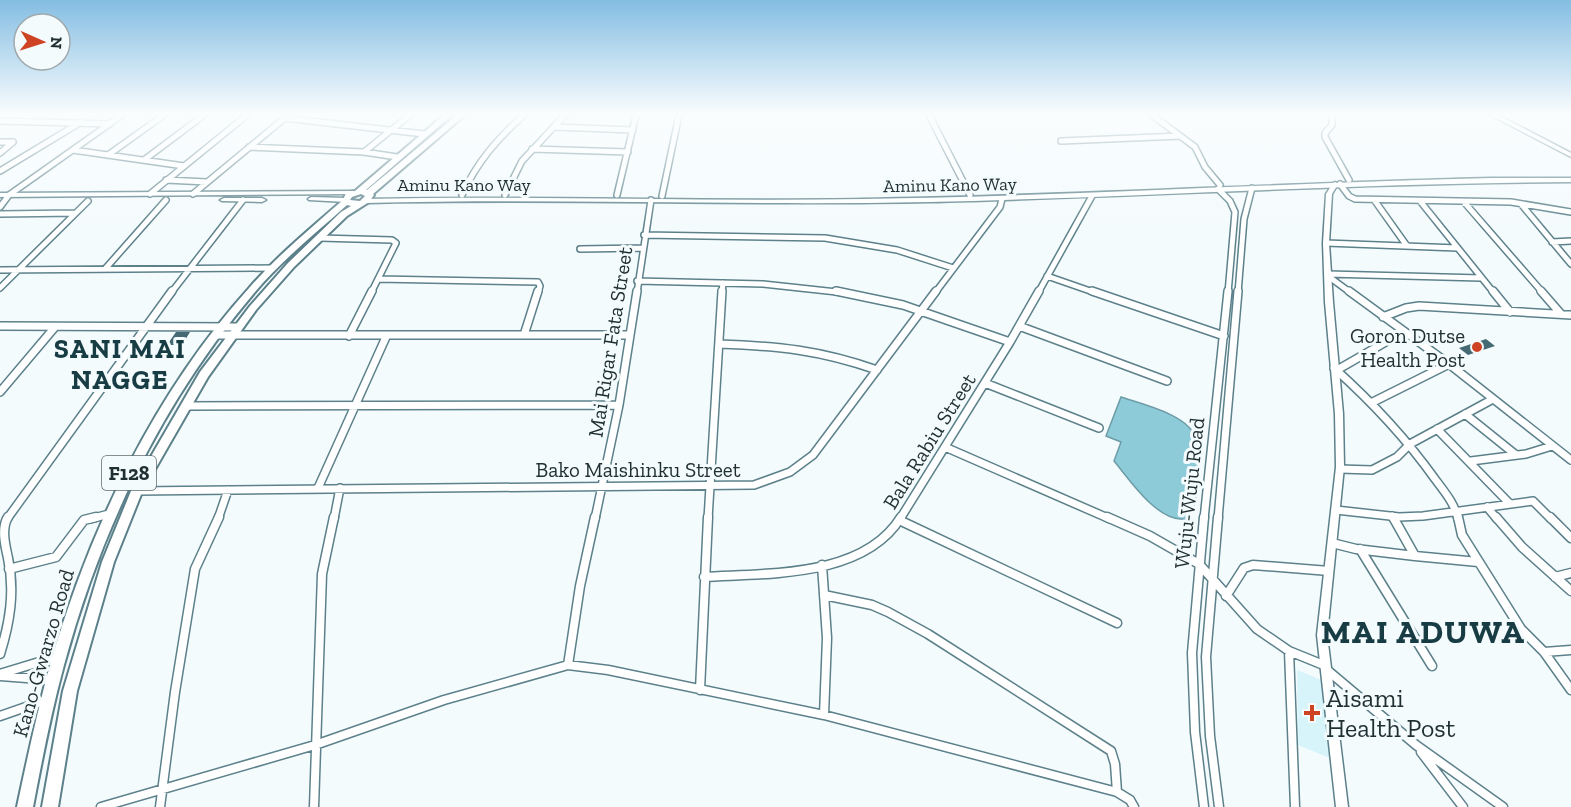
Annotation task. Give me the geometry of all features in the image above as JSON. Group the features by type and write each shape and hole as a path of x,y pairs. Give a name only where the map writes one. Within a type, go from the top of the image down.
{"main road":[{"name":"F128","path":"358,197 402,153"},
{"name":"Kano-Gwarzo Road","path":"25,807 53,680 76,599 109,514 150,433 220,331 273,268 414,153"},
{"name":"Aminu Kano Way","path":"358,197 505,195 651,200 681,198 1002,199 1092,196 1349,180 1503,175 1571,178"},
{"name":"Aminu Kano Way","path":"952,198 970,195 1571,178"},
{"path":"3,200 150,194 358,197"},
{"name":"Aminu Kano Way","path":"358,197 617,195 681,198"},
{"name":"Kano-Gwarzo Road","path":"50,807 70,691 108,562 137,491 204,375 235,331 264,293 344,214 358,197"},
{"path":"3,200 243,200 358,197"}],"street":[{"path":"0,171 30,153"},
{"path":"3,200 69,153"},
{"path":"92,153 184,166"},
{"path":"108,155 111,153"},
{"path":"144,160 154,153"},
{"path":"150,194 200,153"},
{"path":"193,194 242,153"},
{"path":"368,153 397,157"},
{"path":"462,195 478,160 484,153"},
{"path":"505,195 522,161 529,153"},
{"path":"617,195 628,153"},
{"path":"662,196 671,153"},
{"path":"948,153 970,195"},
{"name":"Wuju-Wuju Road","path":"1199,153 1205,167 1235,210 1224,336 1198,564 1192,653 1195,732 1204,807"},
{"path":"1334,153 1349,180"},
{"path":"166,180 207,182"},
{"path":"1342,807 1322,635 1340,469 1339,414 1326,243 1329,194 1338,184 1355,199 1521,204 1571,212"},
{"name":"Wuju-Wuju Road","path":"1219,807 1210,736 1206,657 1244,219 1252,188"},
{"name":"Bala Rabiu Street","path":"704,577 822,565 871,547 894,529 1010,342 1092,196"},
{"name":"Bako Maishinku Street","path":"137,491 754,485 790,472 813,455 1000,207 1002,199"},
{"path":"105,269 166,200"},
{"path":"0,654 7,633 12,582 3,536 5,522 144,327 243,200"},
{"name":"Mai Rigar Fata Street","path":"568,665 580,586 619,405 651,200"},
{"path":"0,288 88,201"},
{"path":"1375,201 1407,246"},
{"path":"1420,201 1510,312"},
{"path":"1464,202 1561,314"},
{"path":"1521,204 1571,264"},
{"path":"0,214 75,213"},
{"path":"644,235 825,238 897,250 953,268"},
{"path":"320,238 395,241 350,336"},
{"path":"1552,242 1571,241"},
{"path":"1326,243 1457,248"},
{"path":"580,249 642,248"},
{"path":"0,270 273,268"},
{"path":"1328,275 1481,278"},
{"path":"1328,275 1403,333 1449,364 1571,460"},
{"path":"1047,276 1224,336"},
{"path":"378,279 538,282 540,286 524,335"},
{"path":"637,281 784,285 837,292 886,301 922,311 1010,342"},
{"path":"700,690 704,577 723,283"},
{"path":"1383,317 1406,308 1419,306 1570,315"},
{"path":"1019,326 1167,381"},
{"path":"0,327 144,327 386,337 629,335"},
{"path":"0,393 55,327"},
{"path":"220,331 235,331"},
{"path":"1335,369 1403,333"},
{"path":"318,488 386,337"},
{"path":"719,344 781,346 841,357 877,370"},
{"path":"1371,403 1449,364"},
{"path":"1335,369 1410,444 1457,512 1462,535 1521,629 1544,652 1571,690"},
{"path":"985,383 1099,428"},
{"path":"1340,469 1372,470 1397,457 1410,444 1493,399"},
{"path":"186,406 619,405"},
{"path":"1465,414 1516,455"},
{"path":"1437,429 1471,461 1510,504"},
{"path":"1471,461 1516,455 1552,446"},
{"path":"945,447 1150,536 1198,564 1213,577 1226,596 1257,629 1289,651 1326,668 1416,745 1503,807"},
{"path":"314,807 322,574 340,488"},
{"path":"160,807 184,630 195,569 216,526 228,490"},
{"path":"1336,510 1392,516 1457,512 1535,502 1571,538"},
{"path":"1487,507 1522,547 1571,591"},
{"path":"9,569 57,557 84,520 109,514"},
{"path":"1392,516 1415,556"},
{"path":"899,520 1117,623"},
{"path":"1332,543 1360,549 1478,562"},
{"path":"1360,549 1432,666"},
{"path":"822,565 827,638 824,715"},
{"path":"1226,596 1244,568 1253,565 1329,571"},
{"path":"1555,577 1571,573"},
{"path":"824,595 872,605 908,623 1111,751 1115,764 1117,792"},
{"path":"1544,652 1571,650"},
{"path":"1289,651 1294,807"},
{"path":"0,675 59,656"},
{"path":"101,807 315,745 444,700 568,665 608,670 824,715 1117,792 1130,800 1134,807"},
{"path":"0,675 53,680"},
{"path":"0,716 49,699"},
{"path":"1416,745 1463,807"}],"shaded area":[{"name":"Aisami Health Post","path":"1297,670 1324,681 1332,759 1298,745"}],"water":[{"path":"1121,397 1175,417 1192,431 1198,449 1197,490 1194,507 1186,519 1165,514 1155,507 1136,489 1114,461 1121,442 1106,436"}],"building":[{"path":"176,332 190,332 182,345 167,345"},
{"name":"Goron Dutse Health Post","path":"1486,339 1495,346 1468,355 1459,348"}],"place":[{"name":"Goron Dutse Health Post","path":"1477,347"},
{"name":"Aisami Health Post","path":"1312,713"}],"district":[{"name":"SANI MAI NAGGE","path":"120,364"},
{"name":"MAI ADUWA","path":"1423,631"}]}
